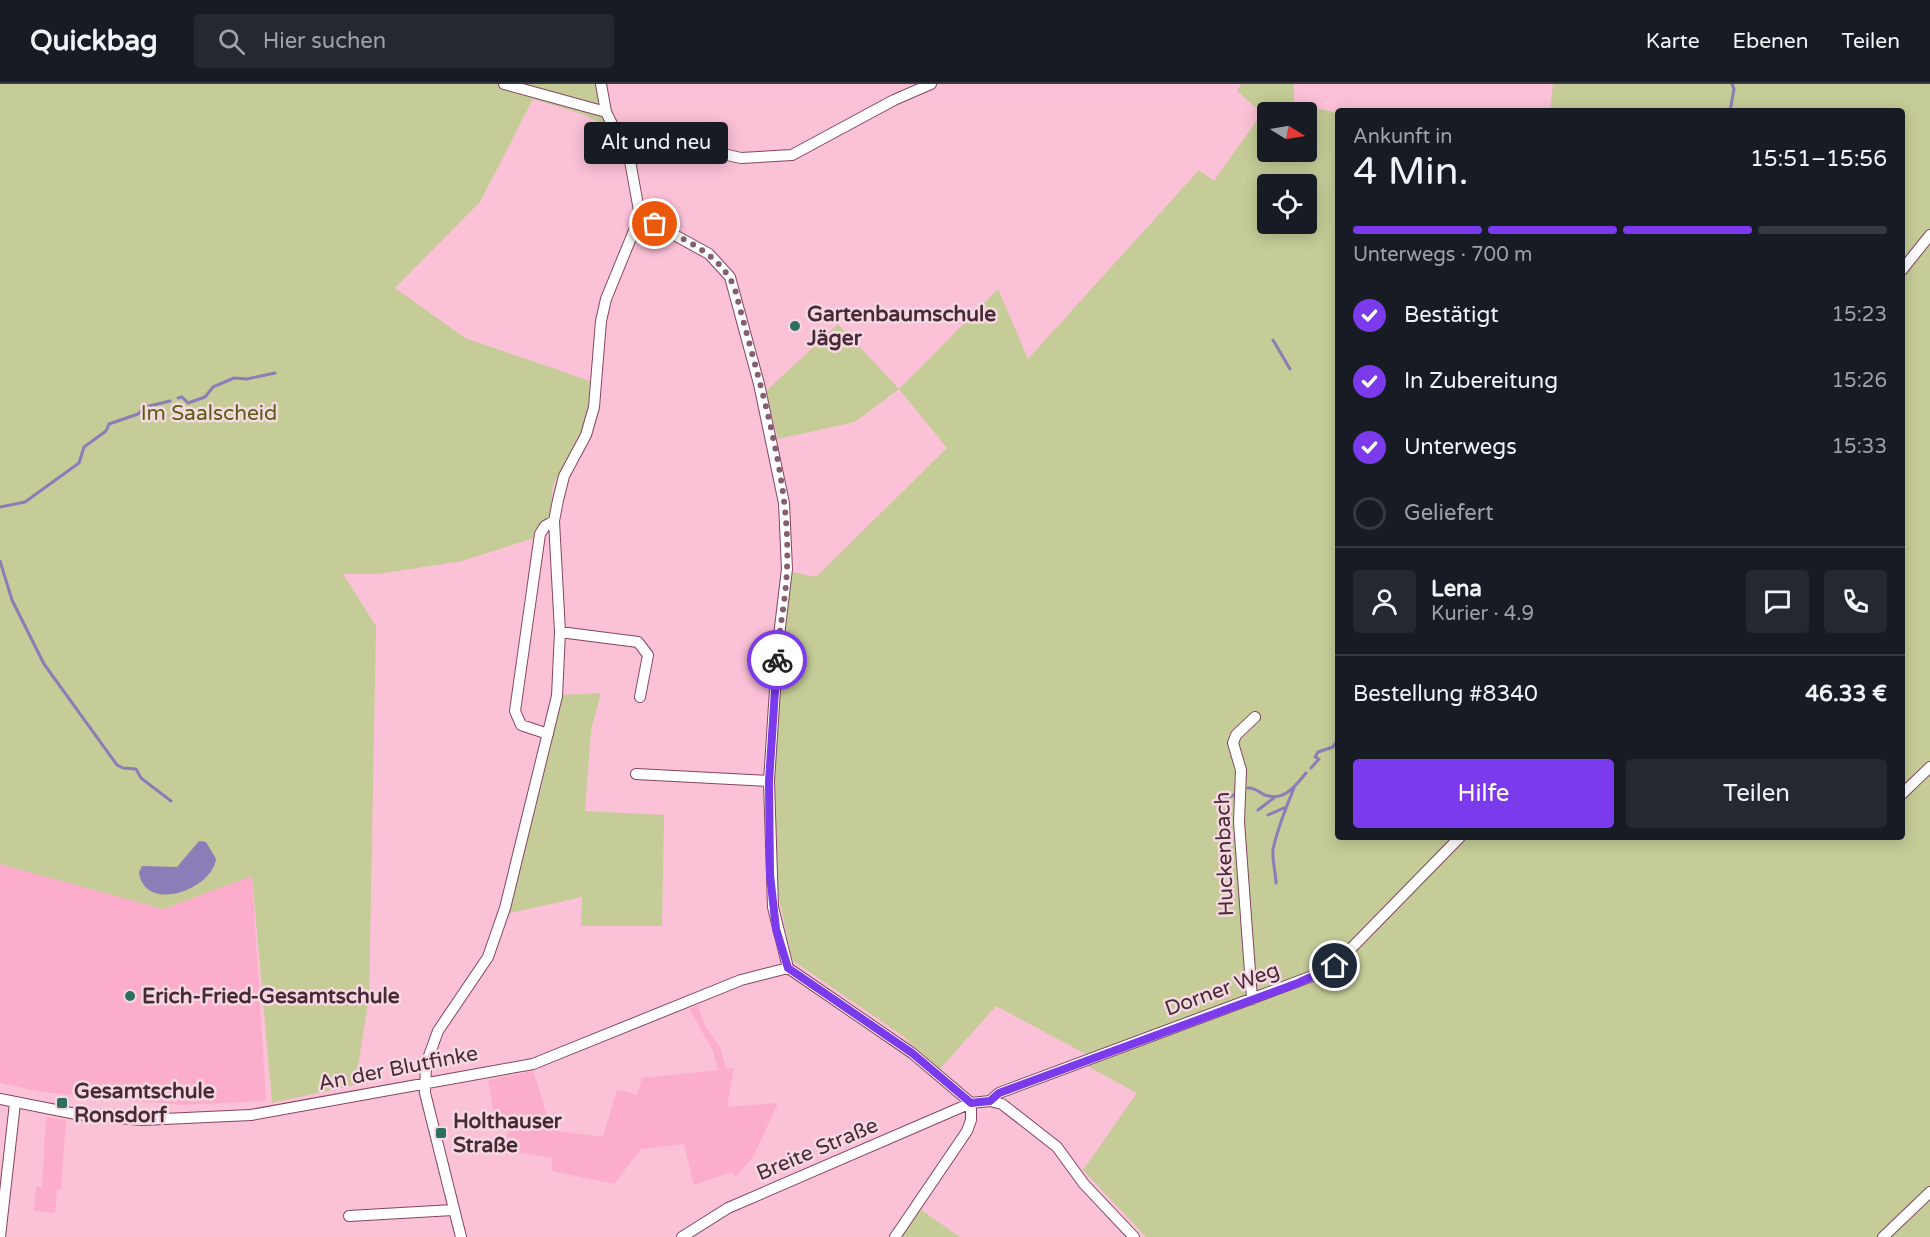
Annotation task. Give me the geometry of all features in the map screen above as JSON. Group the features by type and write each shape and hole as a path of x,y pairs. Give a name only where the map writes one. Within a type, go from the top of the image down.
{"street":[{"path":"504,84 606,112"},
{"path":"461,1237 424,1084 429,1049 438,1031 488,957 505,908 557,696 560,632 554,521 564,476 586,435 594,408 598,388 597,351 606,299 640,216 630,161 606,112 601,84"},
{"path":"630,161 664,146 681,145 741,158 792,155 894,100 931,84"},
{"path":"640,216 709,254 730,276 770,430 784,502 787,569 778,644 769,781 773,907 776,929 788,968 912,1053 971,1103 971,1120 967,1131 895,1237"},
{"path":"1905,266 1930,235"},
{"path":"548,734 520,725 515,711 540,534 545,526 554,521"},
{"path":"560,632 638,642 648,655 640,697"},
{"name":"Huckenbach","path":"1252,999 1239,822 1241,770 1233,740 1255,717"},
{"path":"1905,791 1930,767"},
{"path":"636,774 769,781"},
{"name":"Dorner Weg","path":"990,1101 999,1093 1335,966 1457,840"},
{"name":"An der Blutfinke","path":"0,1099 75,1114 142,1120 250,1115 532,1064 741,980 788,968"},
{"path":"990,1101 1008,1108 1057,1147 1084,1184 1134,1237"},
{"name":"Breite Straße","path":"682,1237 728,1209 971,1103 990,1101"},
{"path":"0,1237 15,1103"},
{"path":"1883,1237 1930,1192"},
{"path":"349,1216 453,1210"}],"shaded area":[{"path":"199,841 206,842 216,859 212,870 203,880 191,888 165,895 153,892 144,885 139,872 142,866 177,867"},
{"name":"Erich-Fried-Gesamtschule","path":"0,864 163,909 252,876 266,1101 181,1105 42,1092 0,1083"},
{"path":"700,1005 699,1009 705,1026 720,1047 726,1069 734,1068 727,1107 778,1103 753,1157 736,1177 731,1172 694,1185 684,1144 641,1149 614,1184 551,1171 553,1158 502,1150 514,1117 495,1120 488,1080 533,1071 546,1112 558,1131 603,1137 617,1089 637,1095 642,1078 718,1070 713,1051 689,1009"},
{"path":"46,1117 66,1120 61,1189 57,1189 55,1213 34,1211 36,1187 42,1187"}],"green space":[{"name":"Im Saalscheid","path":"0,84 599,84 605,125 582,114 533,99 480,202 395,288 465,338 593,382 587,424 553,485 550,517 534,538 462,561 378,574 343,574 376,626 369,998 355,1085 272,1103 252,876 163,909 0,864"},
{"path":"1241,84 1294,84 1294,102 1257,102 1257,109 1237,91"},
{"path":"1553,84 1930,84 1930,1237 1146,1237 1083,1170 1137,1093 1089,1067 1086,1054 996,1006 940,1069 903,1036 792,960 778,893 775,786 779,683 792,572 816,577 947,448 899,389 998,289 1028,359 1199,170 1214,181 1257,120 1257,162 1317,162 1317,108 1335,112 1335,840 1905,840 1905,108 1550,108"},
{"path":"838,324 899,389 855,422 778,439 766,391"},
{"path":"601,693 591,730 585,811 664,815 662,926 581,926 582,897 506,914 562,695"},
{"path":"920,1209 960,1237 901,1237"}],"waterway":[{"name":"Huckenbach","path":"1731,108 1734,89 1732,84"},
{"path":"1273,340 1290,369"},
{"path":"178,398 182,397 188,403 205,397 213,387 234,378 247,379 275,373"},
{"path":"0,507 25,502 79,463 84,447 106,431 109,424 138,414 145,407 170,401"},
{"path":"0,561 12,600 44,664 117,765 136,769 141,778 171,801"},
{"name":"Huckenbach","path":"1311,768 1319,759 1315,757 1318,752 1333,747 1335,744"},
{"name":"Huckenbach","path":"1248,788 1272,797 1278,796 1289,791 1306,773"},
{"path":"1276,883 1273,850 1279,826 1294,788"},
{"name":"Huckenbach","path":"1221,800 1234,795"},
{"path":"1258,810 1275,797"},
{"path":"1268,815 1286,807"}],"way so far":[{"path":"655,224 709,254 730,276 735,289 765,407 784,502 787,569 777,660"}],"place":[{"name":"Alt und neu","path":"655,224"},
{"name":"Gartenbaumschule Jäger","path":"795,326"},
{"name":"Erich-Fried-Gesamtschule","path":"130,996"},
{"name":"Gesamtschule Ronsdorf","path":"62,1103"},
{"name":"Holthauser Straße","path":"441,1133"}],"route":[{"path":"777,660 769,781 770,875 776,929 788,968 912,1053 971,1103 990,1101 999,1093 1298,983 1335,966"}]}
